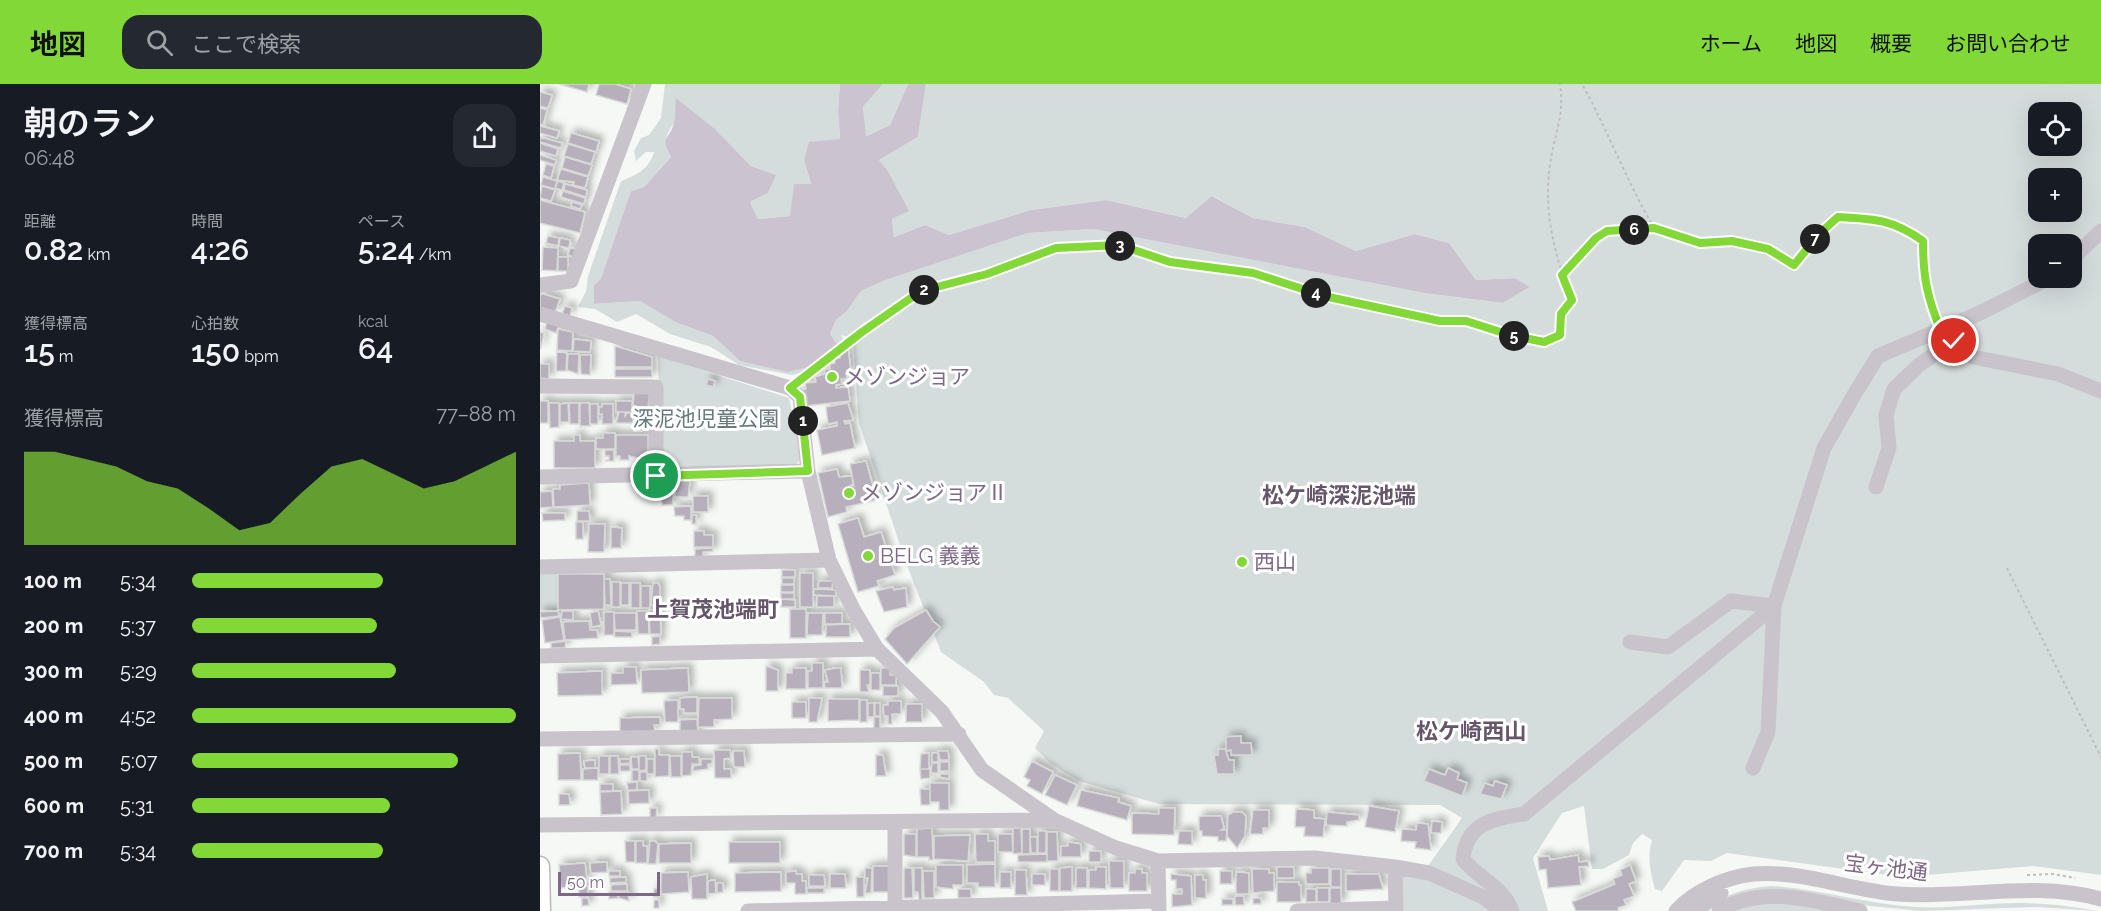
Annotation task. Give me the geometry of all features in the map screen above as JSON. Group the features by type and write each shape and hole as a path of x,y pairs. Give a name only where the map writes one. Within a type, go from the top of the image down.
{"main road":[{"path":"540,866 541,911"}],"street":[{"path":"540,285 559,285 571,281 644,84"},
{"path":"2082,249 2101,231"},
{"path":"1754,768 1768,732 1774,606 1824,448 1854,395 1878,356 1943,330 2029,288"},
{"path":"540,314 790,388 800,397 808,471 829,560 852,609 878,649 942,712 982,770 1054,820 1116,848 1158,861 1315,858 1429,873 1483,897 1502,911"},
{"path":"1943,330 1973,357 2058,374 2101,391"},
{"path":"1876,487 1889,448 1886,414 1894,389 1919,365 1954,341"},
{"path":"540,386 656,387 656,476"},
{"path":"540,477 808,471"},
{"path":"540,567 829,560"},
{"path":"1630,642 1668,647 1731,601 1774,606"},
{"path":"1512,911 1496,886 1473,872 1462,859 1465,843 1477,828 1496,818 1524,814 1774,606"},
{"path":"540,656 878,649"},
{"path":"540,739 959,734"},
{"path":"540,825 1054,820"},
{"path":"895,822 895,909"},
{"path":"748,911 1159,906 1158,861"},
{"path":"1297,911 1396,910 1395,867"},
{"name":"宝ヶ池通","path":"1676,911 1696,894 1710,887 1736,877 1753,874 1804,876 1894,893 1950,895 2036,890 2080,894 2101,899"},
{"name":"宝ヶ池通","path":"1693,911 1717,894 1748,884 1768,883 1806,885 1885,900 1916,902 2064,900 2101,907"},
{"path":"1719,911 1740,900 1769,897 1792,897 1860,911"}],"path":[{"path":"790,388 862,332 921,291 987,274 1056,248 1119,245 1170,262 1253,273 1324,296 1440,321 1466,321 1510,335 1544,342 1560,335 1561,314 1572,300 1562,275 1548,219 1550,165 1563,106 1560,84"},
{"path":"1582,84 1634,194 1654,228"},
{"path":"1562,275 1596,238 1607,231 1654,228 1700,243 1732,241 1768,249 1794,265 1819,234 1838,217 1874,219 1903,226 1923,241 1923,263 1929,304 1943,330"},
{"path":"2007,568 2101,757"}],"green space":[{"path":"665,84 840,84 838,110 840,140 804,160 811,185 790,216 758,219 750,202 768,193 775,175 751,166 716,130 674,123 666,140 666,147 671,157 644,187 631,191 595,304 640,301 675,322 713,336 740,361 761,364 837,344 830,334 836,320 847,311 861,291 886,280 1028,233 1093,229 1424,293 1503,303 1530,287 1515,278 1476,280 1449,243 1415,234 1356,251 1305,227 1253,218 1213,196 1187,218 1106,200 1031,210 949,235 925,225 894,237 892,219 908,211 888,171 879,160 918,137 926,84 2101,84 2101,875 2033,866 1903,877 1727,853 1711,861 1684,860 1662,891 1655,889 1652,876 1649,858 1652,840 1642,834 1633,843 1629,855 1603,869 1592,869 1584,806 1562,813 1533,858 1548,911 1506,911 1428,866 1462,818 1440,805 1159,804 1079,781 1050,763 1035,748 1044,731 1008,698 994,695 984,682 941,652 906,563 859,423 853,339 841,335 844,341 813,370 792,375 739,365 711,347 670,334 636,314 617,322 595,309 578,307 586,291 588,276 621,181 642,171 652,158 654,152 646,152 636,161 634,151 641,138 649,135 661,118"},
{"path":"883,84 908,84 890,125 865,136 863,107"},
{"name":"深泥池児童公園","path":"658,356 789,398 802,458 794,466 660,466"},
{"path":"540,571 557,571 558,610 540,610"},
{"path":"1406,875 1442,883 1496,911 1400,911 1399,880"},
{"path":"1772,886 1916,907 2026,903 2098,911 2037,907 1921,911 1861,905 1719,902 1709,911 1701,911 1734,893"},
{"path":"1778,899 1839,911 1723,911"}],"shaded area":[{"path":"840,84 883,84 863,107 866,136 890,125 908,84 926,84 918,137 879,160 888,171 909,211 892,219 894,237 925,225 949,235 1031,210 1106,200 1186,218 1212,196 1253,218 1305,227 1356,251 1415,234 1449,243 1476,280 1515,278 1530,287 1503,303 1424,293 1093,229 1028,233 886,280 861,291 847,311 836,320 830,334 837,344 808,367 788,372 740,361 713,336 675,322 640,301 594,304 594,285 601,279 631,191 644,187 671,157 665,141 674,123 676,98 716,130 751,166 776,175 768,193 750,202 758,219 790,216 794,184 811,184 804,160 809,142 840,139 838,110"}],"building":[{"path":"559,84 589,84 587,92"},
{"path":"599,84 615,84 631,89 627,104 596,95"},
{"path":"540,92 552,95 548,108 540,106"},
{"path":"540,108 547,110 543,125 540,124"},
{"path":"540,126 559,131 557,138 540,133"},
{"path":"571,133 599,141 596,152 568,143"},
{"path":"540,137 562,143 561,148 540,142"},
{"path":"540,143 558,149 556,156 540,151"},
{"path":"568,144 595,152 591,164 564,156"},
{"path":"540,155 556,160 555,165 540,160"},
{"path":"565,157 592,165 588,176 562,168"},
{"path":"546,164 554,166 551,178 543,175"},
{"path":"561,169 588,177 585,188 573,185 574,182 557,180"},
{"path":"543,177 557,181 555,189 541,185"},
{"path":"558,181 564,183 562,190 555,188"},
{"path":"565,184 587,190 586,197 564,190"},
{"path":"542,186 555,190 551,201 540,198"},
{"path":"563,191 585,198 584,204 561,197"},
{"path":"540,200 585,212 580,233 540,223"},
{"path":"572,202 582,205 580,209 571,206"},
{"path":"548,236 559,238 558,246 546,243"},
{"path":"560,238 570,240 569,248 559,246"},
{"path":"543,247 558,248 557,271 542,270"},
{"path":"570,248 576,249 574,257 568,255"},
{"path":"558,257 568,257 568,271 558,271"},
{"path":"540,293 560,299 555,313 540,308"},
{"path":"565,306 572,308 570,316 562,314"},
{"path":"547,322 559,325 556,333 545,329"},
{"path":"558,329 573,332 572,351 557,350"},
{"path":"540,332 544,333 541,348 540,348"},
{"path":"574,339 591,341 590,352 573,351"},
{"path":"615,346 652,357 652,367 615,367"},
{"name":"メゾンジョア","path":"848,347 851,373 846,374 847,379 841,379 842,384 836,385 836,388 848,387 850,401 804,406 799,390 806,389 805,383 816,382 815,377 825,374 825,369 830,369 830,364 835,363 834,358 840,358 840,353 845,352 844,348"},
{"path":"557,352 567,353 566,371 556,371"},
{"path":"568,354 579,354 578,374 567,370"},
{"path":"580,355 591,355 590,375 581,374"},
{"path":"540,364 549,364 549,379 540,378"},
{"path":"615,369 652,369 652,377 615,377"},
{"path":"708,379 715,381 713,387 706,385"},
{"path":"650,392 648,408 633,406 634,393"},
{"path":"540,401 548,401 548,423 540,423"},
{"path":"616,401 632,401 632,412 616,412"},
{"path":"549,403 559,403 559,427 550,428"},
{"path":"568,403 569,422 560,422 560,404"},
{"path":"569,403 579,403 579,424 570,424"},
{"path":"580,403 589,403 590,426 580,426"},
{"path":"848,403 853,420 844,421 845,424 850,423 855,448 822,455 817,430 837,426 837,422 828,424 826,407"},
{"path":"590,404 598,404 598,424 590,424"},
{"path":"602,404 613,404 613,424 602,424 599,407 602,407"},
{"path":"619,412 625,412 625,416 627,413 633,413 633,423 616,423"},
{"path":"634,413 646,413 646,430 634,431"},
{"path":"603,433 615,433 615,449 596,449 596,438 603,438"},
{"path":"574,435 580,435 580,441 595,441 595,468 554,468 554,441 574,441"},
{"path":"616,435 648,435 648,456 643,456 643,459 629,456 629,460 620,460 620,456 616,456"},
{"path":"605,450 614,450 614,461 605,461 609,459 609,456 605,456"},
{"name":"メゾンジョアⅡ","path":"866,461 877,500 846,507 847,512 828,517 818,473 837,469 839,477 852,476 853,484 851,485 854,486 850,464"},
{"path":"675,481 690,481 688,497 675,497"},
{"path":"589,483 590,505 554,507 553,489 560,489 560,485"},
{"path":"661,488 673,488 673,505 662,505"},
{"path":"552,491 553,507 540,508 540,492"},
{"path":"693,496 708,496 708,512 693,512"},
{"path":"691,506 691,520 684,520 684,516 675,516 674,507"},
{"path":"577,511 589,511 590,521 577,521"},
{"path":"542,513 565,513 565,520 543,521"},
{"path":"692,515 696,515 696,524 692,524"},
{"name":"BELG 義義","path":"858,518 864,537 881,532 895,575 877,581 879,586 858,592 838,524"},
{"path":"576,522 583,522 583,539 576,539"},
{"path":"589,524 605,524 604,552 588,552"},
{"path":"611,527 622,528 621,548 611,548"},
{"path":"694,531 704,531 704,535 713,535 713,547 694,547"},
{"path":"713,548 713,551 703,552 703,558 695,558 695,549"},
{"path":"782,570 795,570 795,577 782,577"},
{"path":"800,573 813,573 813,607 800,607"},
{"path":"558,574 604,574 604,609 558,610"},
{"path":"782,578 794,578 794,584 782,584"},
{"path":"604,579 610,579 611,605 605,605"},
{"path":"819,581 833,581 832,588 818,588"},
{"path":"612,582 620,582 620,607 612,607"},
{"path":"621,583 629,583 629,605 621,605"},
{"path":"631,583 640,583 640,608 631,608"},
{"path":"653,583 658,583 660,587 660,605 651,605"},
{"path":"781,585 794,585 794,592 781,592"},
{"path":"641,586 650,586 650,608 641,608"},
{"path":"893,587 894,590 906,588 907,607 884,612 876,591"},
{"path":"814,589 836,590 836,596 814,595"},
{"path":"781,593 794,593 794,599 781,599"},
{"path":"817,596 834,596 834,607 817,607"},
{"path":"781,599 795,600 795,607 781,607"},
{"path":"790,609 806,609 806,638 790,638"},
{"path":"649,610 660,610 661,634 650,634"},
{"path":"926,610 940,627 907,664 885,639 894,628"},
{"path":"558,611 559,616 541,618 540,612"},
{"path":"562,611 573,611 573,620 561,619"},
{"path":"598,611 601,625 592,627 590,613"},
{"path":"637,611 648,611 649,634 638,634"},
{"path":"604,612 614,612 614,635 604,635"},
{"path":"614,613 636,613 636,630 615,630"},
{"path":"808,613 823,613 822,635 807,635"},
{"path":"825,613 842,613 842,624 825,624"},
{"path":"560,617 564,640 545,643 542,620"},
{"path":"589,621 590,630 597,630 598,638 565,640 563,622"},
{"path":"850,624 850,637 826,637 826,625"},
{"path":"614,631 632,632 632,637 615,637"},
{"path":"660,636 660,644 652,645 652,637"},
{"path":"566,641 565,648 551,648 551,643"},
{"path":"812,663 823,663 823,688 808,688 808,671 812,671"},
{"path":"766,666 778,670 778,691 766,691"},
{"path":"623,667 636,667 637,684 611,685 611,673 623,673"},
{"path":"688,668 689,692 642,693 641,670"},
{"path":"792,668 806,668 806,689 786,689 786,673 792,673"},
{"path":"841,668 842,688 825,688 824,682 828,682 825,670"},
{"path":"881,668 890,668 890,675 896,675 896,685 881,685"},
{"path":"860,670 870,670 870,685 867,685 869,692 860,692"},
{"path":"602,671 602,695 558,696 557,673"},
{"path":"871,673 880,673 880,690 871,690"},
{"path":"883,686 898,686 898,696 883,696"},
{"path":"697,697 697,713 684,713 684,709 680,709 680,698"},
{"path":"699,698 732,698 732,719 714,720 714,727 698,727"},
{"path":"809,698 822,698 817,722 809,722"},
{"path":"828,699 859,699 859,720 828,721"},
{"path":"678,700 678,722 665,722 664,701"},
{"path":"860,700 867,700 867,722 860,722"},
{"path":"888,701 901,701 901,714 892,714 892,724 888,724 888,716 884,716 883,705 888,705"},
{"path":"792,702 806,702 806,718 792,718"},
{"path":"868,703 874,703 874,717 868,717"},
{"path":"875,703 880,703 880,716 875,716"},
{"path":"906,704 922,704 922,722 906,722"},
{"path":"660,717 660,725 654,725 655,732 620,733 620,718"},
{"path":"874,717 880,717 880,729 874,729"},
{"path":"697,719 698,735 680,735 680,720"},
{"path":"1241,736 1241,743 1251,743 1252,755 1231,755 1231,750 1226,751 1226,737"},
{"path":"655,749 659,749 659,755 669,755 669,776 655,777"},
{"path":"1218,749 1225,749 1229,760 1234,760 1234,774 1217,774 1214,755 1218,755"},
{"path":"714,750 730,750 731,758 724,759 724,769 731,769 731,778 715,778"},
{"path":"733,751 744,751 745,767 734,767"},
{"path":"938,751 948,751 949,760 940,760"},
{"path":"682,752 692,752 692,757 699,757 699,764 692,764 691,775 682,776"},
{"path":"580,753 581,780 558,780 558,754"},
{"path":"929,753 929,769 920,769 921,754"},
{"path":"932,753 938,753 938,762 932,762"},
{"path":"876,755 883,755 886,776 876,776"},
{"path":"599,756 609,756 609,774 599,774"},
{"path":"610,756 618,756 619,774 610,774"},
{"path":"639,756 646,756 646,770 639,771"},
{"path":"670,756 681,756 681,777 671,777"},
{"path":"631,757 638,757 639,769 632,769"},
{"path":"620,759 630,759 630,763 620,764"},
{"path":"647,759 654,759 654,774 647,774"},
{"path":"701,759 712,759 712,764 708,764 708,769 692,771 694,766 701,765"},
{"path":"595,760 595,768 585,768 584,761"},
{"path":"1032,761 1053,772 1042,794 1027,786 1030,780 1024,777"},
{"path":"940,762 949,762 949,771 940,771"},
{"path":"932,763 938,763 938,773 931,773"},
{"path":"620,765 630,765 630,771 620,771"},
{"path":"598,768 598,780 583,780 583,769"},
{"path":"1448,768 1459,773 1457,779 1467,783 1462,796 1424,781 1429,769 1445,775"},
{"path":"920,769 930,769 930,778 921,779"},
{"path":"632,770 639,770 639,781 632,781"},
{"path":"640,772 647,772 647,781 640,781"},
{"path":"940,774 949,774 949,779 940,777"},
{"path":"1055,775 1077,785 1067,805 1045,795"},
{"path":"1495,781 1507,785 1501,799 1480,794 1485,783 1493,786"},
{"path":"637,782 637,790 628,790 627,783"},
{"path":"930,783 949,783 949,810 939,810 939,802 930,802"},
{"path":"600,784 613,784 613,791 600,791"},
{"path":"920,789 930,789 930,805 921,805"},
{"path":"649,790 649,803 629,804 628,791"},
{"path":"1081,790 1119,798 1118,802 1131,806 1127,820 1077,806"},
{"path":"621,791 622,814 601,815 600,792"},
{"path":"559,794 569,794 570,805 559,805"},
{"path":"1369,806 1399,811 1395,832 1365,827"},
{"path":"650,808 657,808 656,818 650,818"},
{"path":"1159,808 1175,808 1174,835 1132,834 1132,813 1159,814"},
{"path":"1296,809 1314,810 1314,818 1325,819 1323,837 1304,836 1305,827 1295,827"},
{"path":"1253,810 1269,810 1269,828 1263,828 1263,834 1250,834"},
{"path":"1233,812 1242,812 1246,816 1245,836 1237,848 1227,836 1228,815"},
{"path":"1327,812 1359,815 1359,820 1347,822 1347,826 1326,825"},
{"path":"1221,816 1224,828 1221,830 1227,830 1226,841 1218,841 1218,837 1202,836 1202,831 1199,831 1199,817"},
{"path":"1432,821 1442,822 1441,833 1431,833"},
{"path":"1417,823 1428,824 1431,850 1415,848 1416,842 1401,841 1402,829 1416,830"},
{"path":"932,828 933,860 929,860 929,857 917,857 917,829"},
{"path":"1013,828 1021,828 1022,853 1013,854"},
{"path":"1022,829 1030,829 1030,854 1022,854"},
{"path":"1038,831 1046,831 1046,853 1038,853"},
{"path":"1179,831 1192,831 1192,845 1178,844"},
{"path":"1047,832 1057,832 1058,861 1047,861"},
{"path":"904,834 916,834 916,857 904,855"},
{"path":"975,834 988,834 988,841 995,841 995,862 976,862"},
{"path":"998,834 1012,834 1013,852 998,852"},
{"path":"970,835 968,861 934,859 934,836"},
{"path":"1030,837 1037,837 1037,853 1031,853"},
{"path":"625,841 635,841 635,862 626,862"},
{"path":"636,841 643,841 643,846 647,846 647,863 636,863"},
{"path":"650,841 658,844 656,864 648,864"},
{"path":"729,842 780,842 780,863 729,863"},
{"path":"1068,842 1081,844 1081,857 1061,857 1061,846 1068,846"},
{"path":"691,843 691,863 659,863 659,844"},
{"path":"1089,851 1101,851 1101,862 1089,862"},
{"path":"1047,854 1047,862 1018,862 1018,855"},
{"path":"1578,855 1579,862 1588,861 1589,866 1579,867 1581,885 1548,888 1546,869 1539,870 1538,857 1549,856 1550,860"},
{"path":"1109,861 1124,861 1124,888 1110,888"},
{"path":"607,862 607,872 591,873 590,863"},
{"path":"585,863 587,881 576,882 576,886 561,888 559,865"},
{"path":"995,864 995,887 978,887 978,883 967,883 967,865"},
{"path":"936,865 963,865 963,885 953,885 953,889 936,887"},
{"path":"1630,865 1636,881 1629,884 1634,896 1624,900 1626,905 1618,908 1619,911 1576,911 1572,902 1615,884 1613,879 1622,875 1620,870"},
{"path":"873,866 889,866 890,892 873,892"},
{"path":"1072,867 1072,891 1060,891 1060,868"},
{"path":"1096,867 1106,867 1106,889 1089,888 1089,870 1096,870"},
{"path":"1277,867 1294,867 1294,878 1277,878"},
{"path":"865,868 872,868 871,893 865,893 868,878 865,878"},
{"path":"904,868 912,868 913,898 904,898"},
{"path":"914,868 922,868 922,900 919,900 918,892 914,892"},
{"path":"1076,868 1087,868 1087,888 1076,888"},
{"path":"1311,868 1329,868 1329,884 1306,884 1306,873 1311,873"},
{"path":"1050,869 1059,869 1059,891 1050,891"},
{"path":"1135,869 1142,869 1142,873 1147,873 1147,891 1129,891 1129,873 1135,873"},
{"path":"1252,869 1269,869 1269,873 1274,873 1274,891 1253,893"},
{"path":"1331,869 1341,869 1341,887 1331,887"},
{"path":"1015,870 1026,870 1027,895 1015,895"},
{"path":"609,871 620,871 620,876 609,876"},
{"path":"796,871 796,874 802,874 802,881 806,881 806,894 795,894 795,883 786,883 786,872"},
{"path":"923,871 934,871 934,898 924,898"},
{"path":"1220,871 1232,871 1232,884 1220,884"},
{"path":"688,872 689,892 661,894 661,873"},
{"path":"781,872 781,891 735,892 735,873"},
{"path":"1000,872 1011,872 1011,888 1000,888"},
{"path":"1236,872 1249,873 1249,894 1236,894"},
{"path":"707,874 707,899 692,899 691,877"},
{"path":"830,874 845,874 846,888 830,888"},
{"path":"1032,874 1045,874 1045,885 1032,885"},
{"path":"1171,874 1191,876 1192,905 1172,907 1172,894 1182,894 1182,889 1176,889 1176,880 1171,880"},
{"path":"1346,874 1379,874 1383,889 1346,891"},
{"path":"809,875 824,875 825,886 809,886"},
{"path":"1195,875 1203,875 1203,880 1206,880 1206,898 1195,898"},
{"path":"626,877 626,882 610,883 610,878"},
{"path":"856,877 864,877 864,897 857,897"},
{"path":"715,880 716,893 708,894 708,881"},
{"path":"1277,882 1299,882 1301,902 1277,902"},
{"path":"717,883 723,883 723,892 717,893"},
{"path":"627,884 627,891 611,891 611,885"},
{"path":"579,886 588,886 588,897 579,897"},
{"path":"659,888 659,897 654,897 654,889"},
{"path":"807,888 824,888 824,893 807,893"},
{"path":"1317,888 1329,888 1329,902 1317,902"},
{"path":"1330,888 1341,888 1341,904 1330,904"},
{"path":"958,889 971,889 971,898 958,898"},
{"path":"1306,889 1316,889 1316,902 1306,902"},
{"path":"609,892 617,892 618,898 609,899"},
{"path":"619,892 628,892 629,901 619,898"},
{"path":"1235,896 1244,896 1244,905 1235,905"},
{"path":"582,898 588,898 589,905 582,906"},
{"path":"1253,898 1261,898 1261,904 1253,904"},
{"path":"1222,899 1233,899 1233,905 1222,905"},
{"path":"654,900 659,900 659,908 654,908"}],"place":[{"name":"メゾンジョア","path":"832,377"},
{"name":"メゾンジョアⅡ","path":"849,493"},
{"name":"BELG 義義","path":"868,556"},
{"name":"西山","path":"1242,562"}],"district":[{"name":"松ケ崎深泥池端","path":"1339,495"},
{"name":"上賀茂池端町","path":"713,609"},
{"name":"松ケ崎西山","path":"1471,731"}],"route":[{"path":"656,476 808,471 800,397 790,388 862,332 921,291 987,274 1056,248 1119,245 1170,262 1253,273 1324,296 1440,321 1466,321 1510,335 1544,342 1560,335 1561,314 1572,300 1562,275 1596,238 1607,231 1654,228 1700,243 1732,241 1768,249 1794,265 1819,234 1838,217 1874,219 1903,226 1923,241 1923,263 1929,304 1941,331 1944,329 1954,341"}]}
